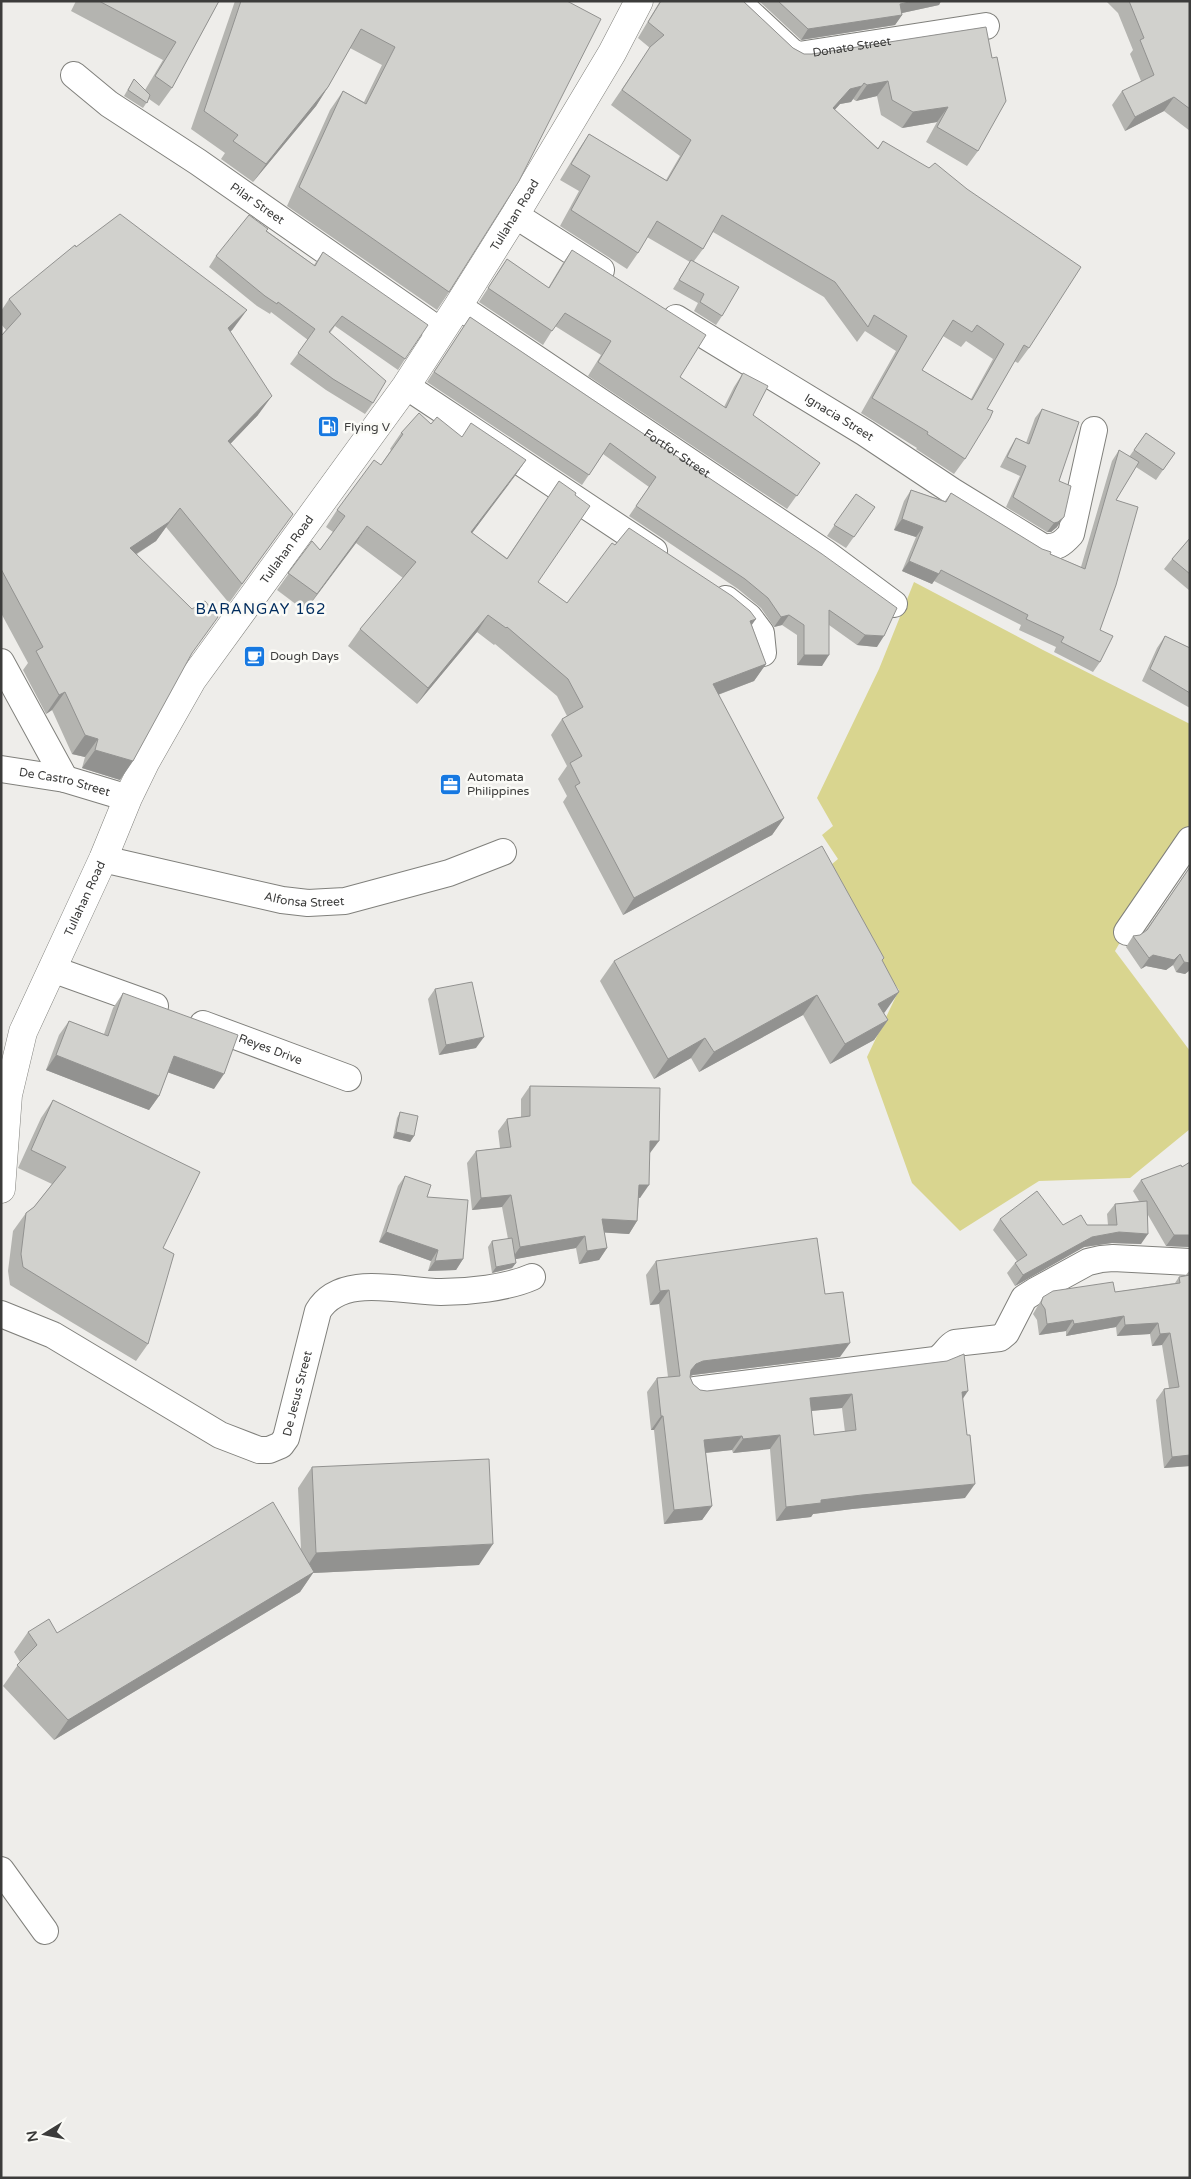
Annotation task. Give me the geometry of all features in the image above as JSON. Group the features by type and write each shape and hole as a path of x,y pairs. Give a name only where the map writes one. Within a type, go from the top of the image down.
{"main road":[{"name":"Tullahan Road","path":"1,1189 4,1095 23,1032 146,761 192,680 406,386 458,306 515,216 612,53 639,1"}],"street":[{"name":"Donato Street","path":"737,1 792,52 799,54 986,26"},
{"name":"Pilar Street","path":"74,75 109,104 198,162 440,332"},
{"path":"515,216 624,284"},
{"name":"Ignacia Street","path":"657,305 865,433 952,491 1043,546 1055,548 1072,534 1094,430"},
{"name":"Fortfor Street","path":"458,306 824,552 894,604"},
{"path":"406,386 671,563"},
{"path":"704,585 749,617 761,633 763,653"},
{"path":"1,662 65,779"},
{"name":"De Castro Street","path":"1,769 65,779 128,798"},
{"path":"1127,932 1190,840"},
{"name":"Alfonsa Street","path":"103,859 282,900 308,903 345,901 381,892 449,873 503,852"},
{"name":"Reyes Drive","path":"52,969 348,1078"},
{"path":"695,1390 935,1360 940,1358 950,1346 956,1343 1000,1338 1006,1334 1024,1298 1088,1262 1113,1258 1190,1262"},
{"name":"De Jesus Street","path":"1,1314 53,1335 220,1435 259,1450 269,1450 281,1445 286,1438 318,1311 324,1301 336,1294 362,1286 441,1292 504,1285 532,1277"},
{"path":"1,1870 45,1931"}],"shaded area":[{"path":"914,582 1190,724 1190,831 1143,902 1115,951 1190,1051 1190,1129 1130,1178 1039,1181 960,1231 912,1183 867,1057 899,990 819,875 838,859 822,835 833,826 817,798 879,669"}],"building":[{"path":"99,1 219,1 172,88 155,76 176,42"},
{"path":"241,1 567,1 601,19 519,181 449,292 299,187 343,91 366,104 395,47 361,29 328,87 266,164 233,141 238,135 204,111"},
{"path":"661,1 743,1 793,48 804,54 986,27 992,58 997,57 1006,101 978,151 937,127 948,107 913,112 892,100 888,81 867,85 864,83 862,86 850,89 833,108 878,149 883,141 929,168 935,163 967,189 1081,267 1029,348 1024,345 987,409 993,411 990,418 965,459 927,434 928,432 872,398 907,336 874,315 868,327 835,282 722,215 703,249 657,221 638,253 571,210 590,176 571,164 589,134 667,181 691,140 622,90 650,47 664,35 648,22","holes":["953,320 972,332 977,325 1004,344 972,400 922,370"]},
{"path":"778,1 914,1 900,4 902,15 808,29"},
{"path":"1129,1 1190,1 1190,109 1174,97 1135,117 1122,91 1154,75 1140,40 1144,38"},
{"path":"134,79 150,95 147,103 128,90"},
{"path":"120,214 247,310 228,328 272,396 228,441 293,514 242,584 180,508 169,522 130,548 192,609 205,601 218,617 192,653 133,761 95,750 98,739 85,735 65,692 59,695 36,651 43,647 1,569 1,336 21,314 9,299 75,245 76,247"},
{"path":"249,215 268,229 266,231 315,266 323,252 428,325 405,359 342,316 329,332 386,381 373,403 333,379 298,353 315,329 278,302 277,304 265,296 216,256"},
{"path":"572,250 706,335 680,377 726,408 743,373 768,386 753,415 820,463 797,496 598,362 611,341 565,313 552,331 488,288 507,259 549,288"},
{"path":"691,260 739,287 722,316 700,302 704,294 679,280"},
{"path":"470,317 822,554 897,608 884,636 865,635 829,610 829,655 804,655 804,625 789,615 781,617 768,598 745,579 636,506 656,477 610,443 589,475 434,372"},
{"path":"1042,409 1079,422 1059,481 1071,486 1064,517 1054,523 1013,497 1026,466 1007,457 1016,438 1029,444"},
{"path":"419,413 431,424 437,417 462,437 471,423 526,460 471,532 507,559 559,481 590,506 538,582 567,603 612,543 615,545 629,528 732,596 750,611 756,619 750,621 766,664 713,684 784,818 634,898 575,786 580,783 570,763 582,756 562,719 583,707 568,679 507,627 488,615 428,688 360,629 416,562 367,526 317,594 288,573 312,541 320,550 345,516 337,510 374,460 381,465 403,434 401,433"},
{"path":"1146,433 1175,453 1163,470 1134,450"},
{"path":"1119,450 1139,462 1116,500 1138,507 1116,585 1100,630 1113,636 1100,662 1061,642 1064,637 1026,619 1028,615 941,570 939,574 909,561 923,527 902,519 911,490 946,502 951,493 1042,549 1051,552 1050,554 1085,569"},
{"path":"856,494 875,507 854,537 834,525"},
{"path":"1190,538 1190,574 1172,559"},
{"path":"1165,636 1190,648 1190,693 1150,669"},
{"path":"822,846 884,958 882,960 899,992 878,1004 888,1020 845,1044 817,995 714,1052 705,1038 668,1059 614,961"},
{"path":"1190,867 1190,963 1184,962 1180,954 1174,960 1153,955 1149,958 1133,936 1140,935 1147,930"},
{"path":"472,982 484,1037 446,1045 435,989"},
{"path":"123,993 238,1035 224,1074 174,1056 159,1096 56,1055 69,1021 108,1036"},
{"path":"530,1086 660,1088 659,1141 650,1141 649,1185 639,1185 637,1221 602,1219 607,1248 587,1251 585,1236 520,1247 511,1195 481,1198 476,1151 511,1147 507,1119 530,1116"},
{"path":"53,1100 200,1172 163,1248 174,1254 148,1344 23,1267 21,1254 26,1213 34,1207 66,1167 31,1150"},
{"path":"400,1112 418,1116 414,1136 396,1132"},
{"path":"1190,1162 1190,1235 1174,1235 1141,1180 1181,1165 1182,1167"},
{"path":"405,1176 431,1185 427,1197 468,1200 463,1259 435,1261 438,1250 386,1232"},
{"path":"1037,1191 1063,1225 1081,1215 1087,1225 1117,1225 1115,1204 1147,1201 1148,1234 1119,1232 1092,1237 1023,1275 1015,1263 1027,1255 1000,1219"},
{"path":"512,1238 516,1263 496,1267 492,1241"},
{"path":"817,1238 825,1294 843,1292 850,1343 703,1361 696,1364 691,1370 690,1377 693,1384 700,1390 707,1391 947,1361 964,1354 968,1391 962,1392 967,1435 970,1435 975,1484 862,1495 821,1500 821,1503 786,1507 780,1435 743,1439 742,1436 704,1440 712,1506 674,1510 657,1378 680,1376 669,1290 660,1291 656,1261","holes":["852,1394 856,1430 814,1435 810,1398"]},
{"path":"1190,1275 1190,1455 1172,1457 1164,1389 1179,1387 1170,1333 1160,1334 1158,1323 1125,1325 1124,1316 1074,1324 1073,1320 1047,1324 1045,1309 1041,1303 1043,1297 1053,1291 1113,1282 1115,1292 1180,1283 1179,1277"},
{"path":"489,1459 493,1544 316,1553 312,1467"},
{"path":"273,1502 314,1572 68,1720 17,1665 37,1645 28,1632 49,1619 57,1633"}],"place":[{"name":"Flying V","path":"328,427"},
{"name":"Dough Days","path":"254,656"},
{"name":"Automata Philippines","path":"451,784"}],"district":[{"name":"BARANGAY 162","path":"261,609"}]}
